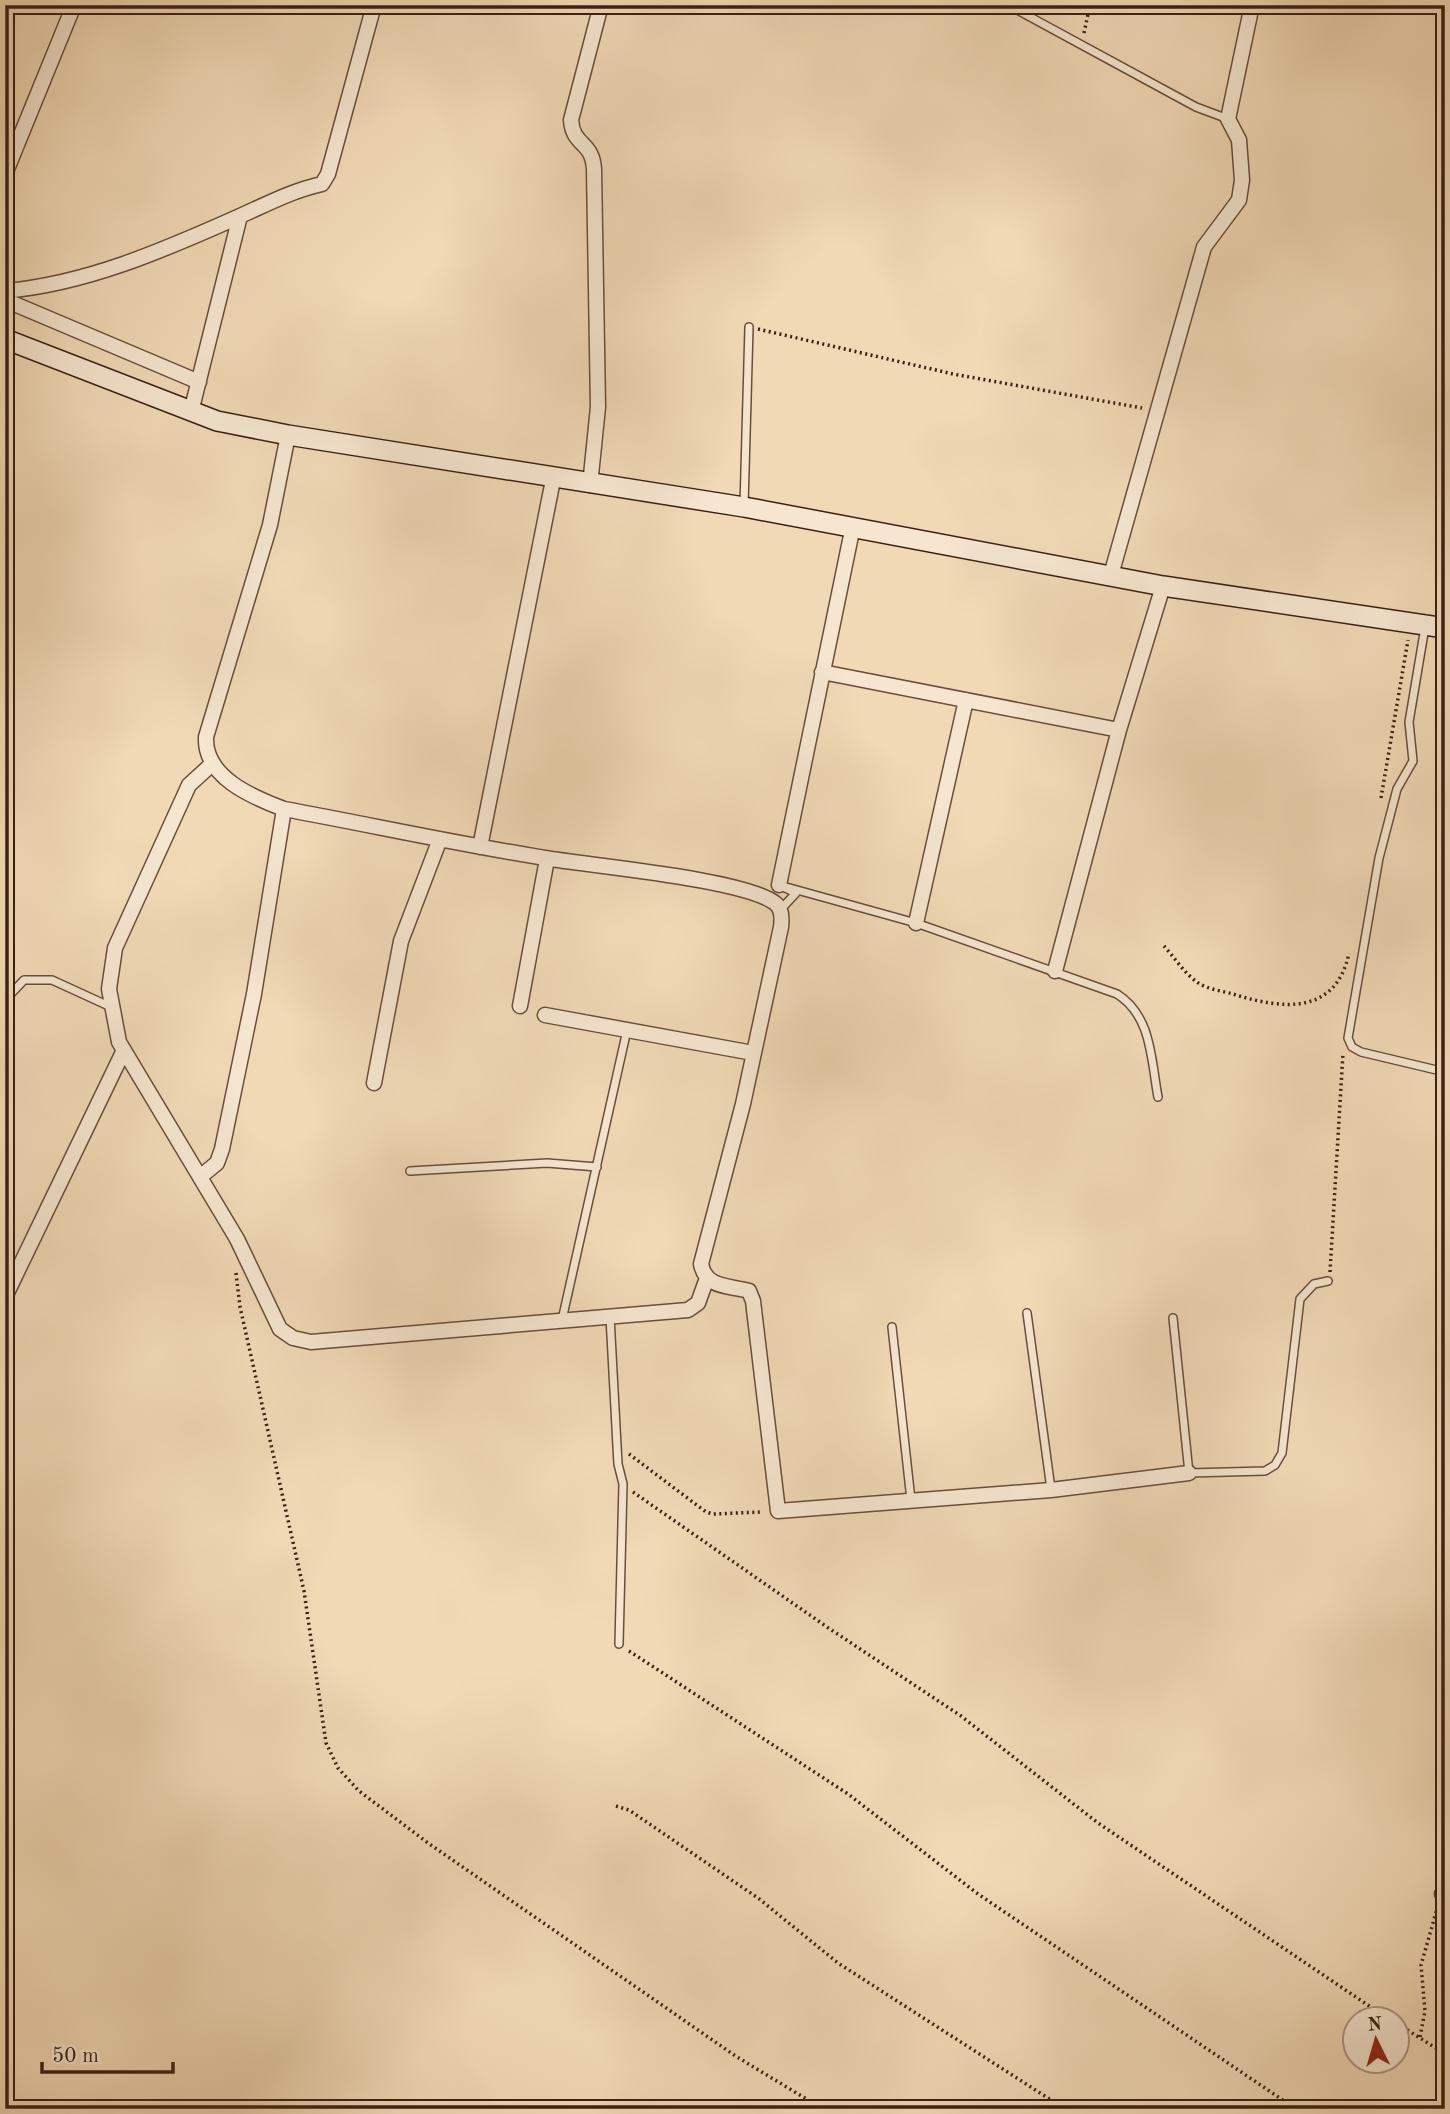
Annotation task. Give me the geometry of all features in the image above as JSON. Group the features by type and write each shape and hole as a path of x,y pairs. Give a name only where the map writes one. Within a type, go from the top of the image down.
{"street":[{"path":"5,174 74,5"},
{"path":"5,291 41,288 118,267 240,216 285,194 322,184 328,174 374,5"},
{"path":"590,485 598,407 594,169 593,153 572,133 571,120 601,5"},
{"path":"1111,575 1204,247 1239,200 1239,140 1228,119 1252,5"},
{"path":"191,412 240,216"},
{"path":"5,300 199,382"},
{"path":"5,339 217,421 288,435 554,475 590,485 853,526 1163,586 1427,626"},
{"path":"288,435 270,526 206,737 212,764 239,786 284,808 547,859 725,887 758,895 777,904 780,909 781,927 743,1104 702,1258 703,1271 707,1278 721,1286 748,1291 753,1301 778,1511 1051,1490 1189,1473"},
{"path":"480,846 554,475"},
{"path":"779,885 853,526"},
{"path":"1055,971 1119,730 1163,586"},
{"path":"822,672 1119,730"},
{"path":"916,923 966,699"},
{"path":"212,764 189,785 121,928 110,968 110,1007 124,1050 237,1238 280,1329 302,1341 688,1310 698,1303 707,1278"},
{"path":"200,1177 217,1163 222,1149 254,993 284,808"},
{"path":"374,1083 401,941 440,839"},
{"path":"520,1006 547,859"},
{"path":"545,1015 753,1053"},
{"path":"5,1297 124,1050"}],"lane":[{"path":"1008,5 1196,107 1228,119"},
{"path":"744,507 749,327"},
{"path":"1427,626 1409,722 1413,761 1397,789 1379,858 1349,1043 1361,1052 1445,1072"},
{"path":"779,885 796,892 780,909"},
{"path":"779,885 916,923 976,947 1055,971 1117,994 1134,1007 1147,1031 1158,1097"},
{"path":"5,1000 24,980 52,979 110,1007"},
{"path":"562,1320 627,1030"},
{"path":"410,1171 547,1163 597,1167"},
{"path":"1173,1318 1189,1473 1259,1472 1280,1460 1298,1305 1308,1288 1328,1281"},
{"path":"1027,1312 1051,1490"},
{"path":"610,1317 617,1449 623,1484 619,1644"},
{"path":"892,1327 911,1500"}],"path":[{"path":"1082,45 1090,5"},
{"path":"749,327 953,374 1157,411"},
{"path":"1380,802 1427,626"},
{"path":"1164,946 1198,983 1243,998 1301,1006 1328,994 1339,981 1349,948"},
{"path":"1328,1281 1331,1269 1342,1058 1349,1043"},
{"path":"237,1238 234,1264 240,1307 304,1591 326,1743 338,1768 359,1791 428,1843 737,2057 823,2109"},
{"path":"617,1449 629,1454 713,1514 778,1511"},
{"path":"623,1484 827,1627 961,1716 1098,1823 1369,2006"},
{"path":"619,1644 848,1794 978,1894 1296,2109"},
{"path":"616,1806 629,1810 758,1898 850,1971 1065,2109"},
{"path":"1420,2037 1425,2011 1421,1965 1426,1939 1444,1894"},
{"path":"1412,2032 1445,2054"}],"waterway":[{"path":"5,2106 9,2109"}]}
